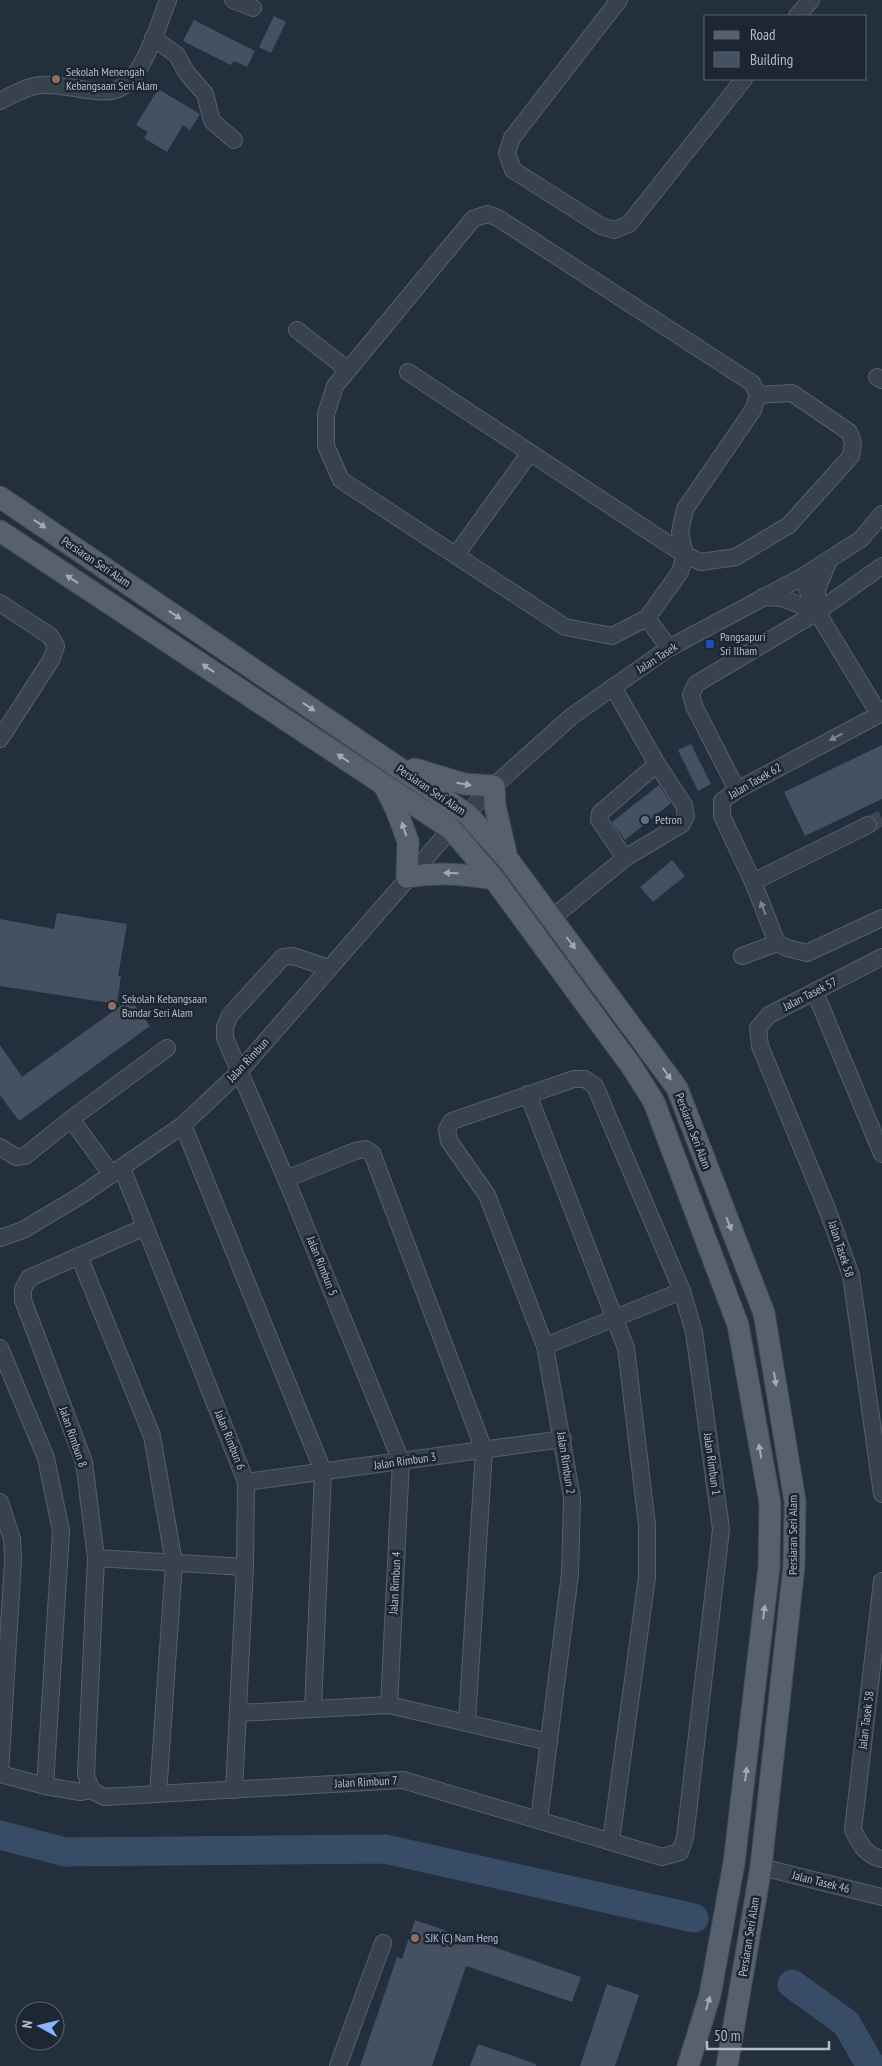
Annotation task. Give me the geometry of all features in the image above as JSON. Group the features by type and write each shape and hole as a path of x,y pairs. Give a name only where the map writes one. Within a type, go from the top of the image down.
{"main road":[{"name":"Persiaran Seri Alam","path":"0,496 468,814 507,858 676,1088 764,1312 795,1502 794,1566 761,1867 727,2066"},
{"name":"Persiaran Seri Alam","path":"0,531 451,829 494,879 632,1067 654,1102 738,1325 770,1503 769,1566 743,1797 710,1995 688,2066"},
{"path":"384,758 442,779 464,784 494,786 494,806 507,858"},
{"path":"384,785 396,809 408,841 407,877 435,872 457,873 494,879"},
{"path":"723,1925 739,1888 761,1867 747,1850 743,1797"}],"street":[{"path":"0,101 35,86 52,84 109,92 122,88 133,78 153,38 168,0"},
{"path":"233,0 253,8"},
{"path":"619,0 512,138 507,154 513,170 601,226 614,230 629,224 743,80"},
{"path":"798,15 811,0"},
{"path":"153,38 177,55 186,72 205,94 212,120 234,140"},
{"path":"487,214 506,223 752,383 758,395 752,410 685,509 680,532 684,555 680,572 647,618 612,636 565,628 341,480 326,446 326,414 335,386 473,219 487,214"},
{"path":"297,330 348,370"},
{"path":"408,372 528,454 684,555 700,562 736,557 789,525 851,456 853,442 849,432 792,393 758,395"},
{"path":"456,556 528,454"},
{"name":"Jalan Tasek","path":"451,829 494,786 572,716 669,648 763,596 802,577 829,560 861,539 882,514"},
{"path":"817,612 817,589 829,560"},
{"path":"737,790 695,708 691,695 696,684 817,612 882,566"},
{"path":"802,577 817,612 880,714"},
{"path":"763,596 782,598 817,612"},
{"path":"0,603 50,636 56,646 52,660 0,739"},
{"path":"647,618 669,648"},
{"path":"552,918 625,858 682,824 686,816 684,805 657,764 613,687"},
{"name":"Jalan Tasek 62","path":"782,945 722,816 722,800 737,790 880,714"},
{"path":"625,858 599,820 600,813 603,808 657,764"},
{"path":"753,882 868,825"},
{"name":"Jalan Rimbun","path":"0,1238 24,1230 117,1171 183,1125 240,1072 407,877 451,829"},
{"path":"742,956 782,945 807,953 882,918"},
{"name":"Jalan Rimbun 5","path":"329,968 293,956 283,957 230,1015 225,1027 225,1038 286,1179 401,1461"},
{"name":"Jalan Tasek 57","path":"760,1046 758,1028 770,1015 882,958"},
{"path":"814,992 882,1154"},
{"name":"Jalan Tasek 58","path":"760,1046 827,1209 851,1275 876,1413 882,1494"},
{"path":"0,1147 16,1157 25,1156 71,1119 167,1048"},
{"name":"Jalan Rimbun 1","path":"528,1094 574,1078 585,1079 595,1086 682,1291 694,1332 721,1528 686,1838 680,1852 662,1857"},
{"path":"528,1094 626,1348 647,1525 647,1577 611,1841"},
{"name":"Jalan Rimbun 2","path":"528,1094 452,1121 448,1129 449,1141 487,1195 545,1346 572,1498 570,1574 539,1820"},
{"name":"Jalan Rimbun 6","path":"71,1119 117,1171 145,1227 246,1482 245,1567 234,1790"},
{"path":"183,1125 323,1471 313,1709"},
{"path":"286,1179 355,1151 365,1149 372,1153 484,1450 467,1721"},
{"name":"Jalan Rimbun 8","path":"91,1790 86,1774 96,1558 84,1462 23,1294 23,1289 29,1278 145,1227"},
{"path":"79,1256 152,1436 174,1563 158,1794"},
{"path":"545,1346 682,1291"},
{"path":"0,1348 46,1458 61,1531 45,1786"},
{"name":"Jalan Rimbun 3","path":"246,1482 563,1439"},
{"name":"Jalan Rimbun 4","path":"389,1705 401,1461"},
{"path":"0,1502 12,1539 13,1560 0,1774"},
{"path":"96,1558 245,1567"},
{"name":"Jalan Tasek 58","path":"882,1580 853,1830 861,1846 871,1857 882,1859"},
{"path":"238,1713 389,1705 467,1721 549,1742"},
{"name":"Jalan Rimbun 7","path":"0,1774 45,1786 81,1792 91,1790 104,1797 403,1780 662,1857"},
{"name":"Jalan Tasek 46","path":"761,1867 882,1898"},
{"path":"338,2066 383,1943"}],"building":[{"path":"274,16 286,22 271,53 259,47"},
{"path":"194,20 255,51 247,67 234,61 231,65 183,41"},
{"path":"158,89 200,114 190,130 183,125 167,152 144,138 148,132 136,125"},
{"path":"691,744 711,784 698,791 678,750"},
{"path":"882,745 882,799 805,836 784,792"},
{"path":"659,785 671,803 625,840 612,822"},
{"path":"672,860 685,876 653,902 640,887"},
{"path":"57,913 127,924 118,976 121,976 117,1004 0,986 0,919 54,929"},
{"path":"130,999 150,1026 19,1121 0,1095 0,1045 22,1077"},
{"path":"415,1920 581,1977 572,2002 466,1966 432,2066 360,2066 397,1957 402,1959"},
{"path":"607,1984 639,1995 615,2066 580,2066"},
{"path":"478,2044 536,2064 536,2066 470,2066"}],"waterway":[{"path":"0,1835 65,1852 385,1849 694,1918"},
{"path":"792,1984 846,2023 871,2066"}],"tunnel":[{"path":"868,825 882,818"}],"place":[{"name":"Sekolah Menengah Kebangsaan Seri Alam","path":"56,79"},
{"name":"Pangsapuri Sri Ilham","path":"710,644"},
{"name":"Petron","path":"645,820"},
{"name":"Sekolah Kebangsaan Bandar Seri Alam","path":"112,1006"},
{"name":"SJK (C) Nam Heng","path":"415,1938"}]}
